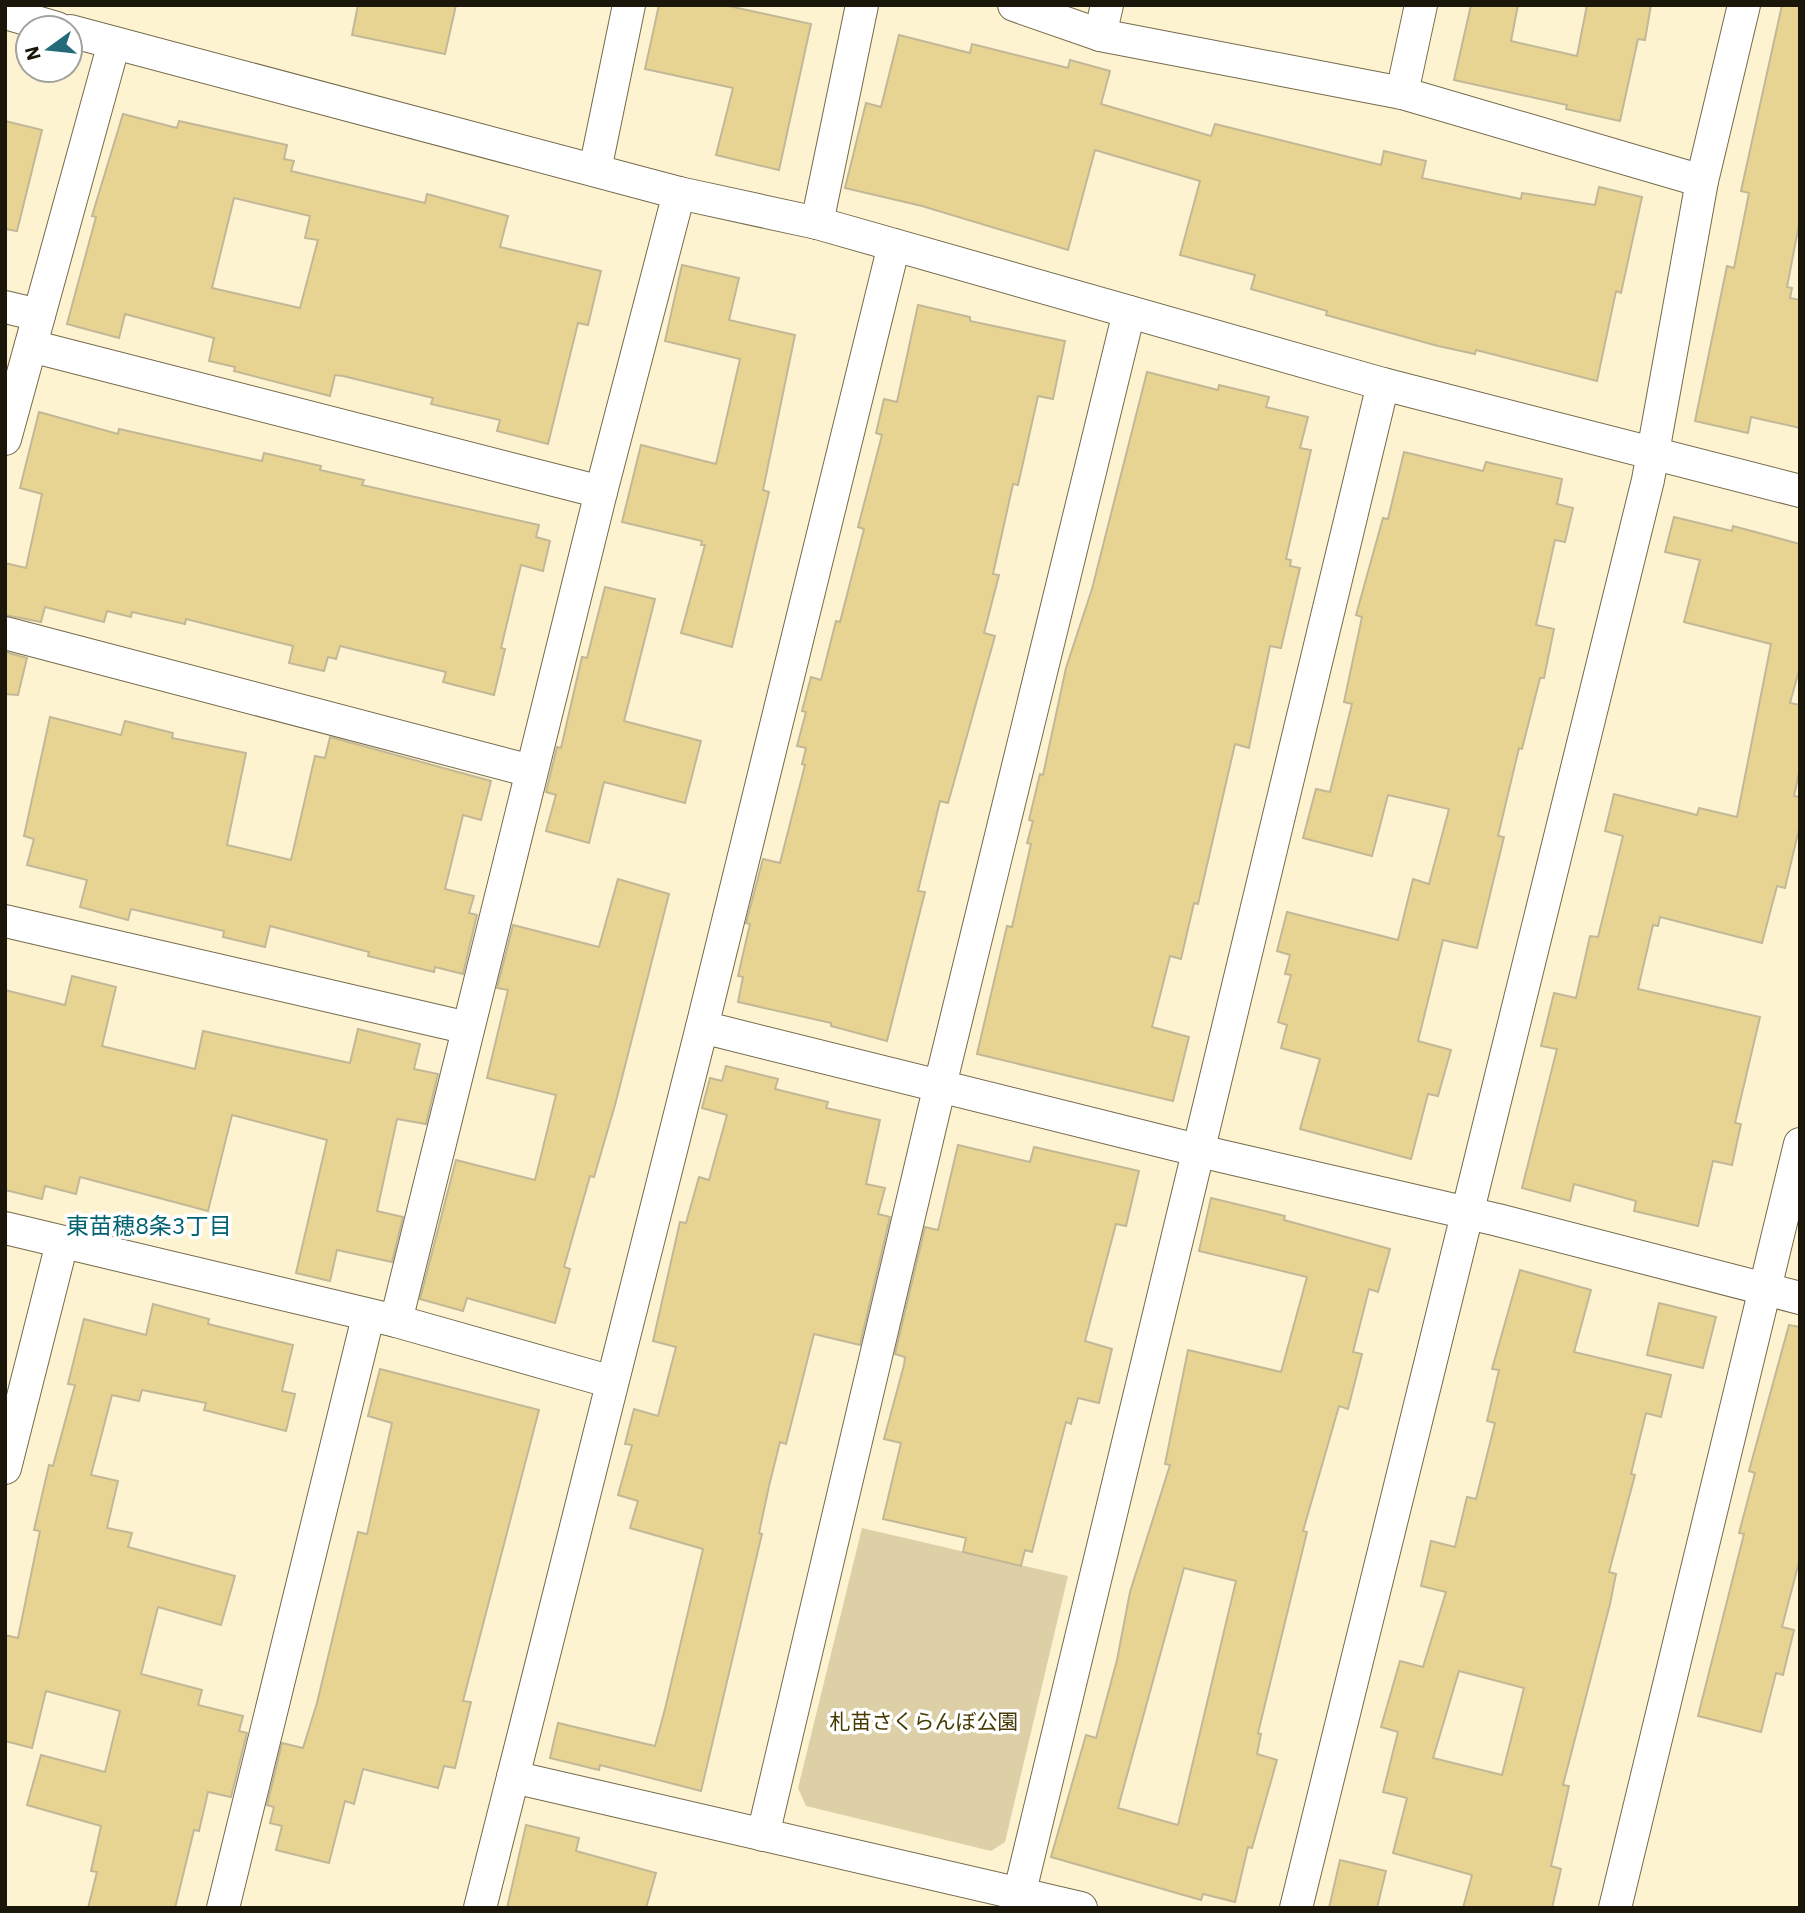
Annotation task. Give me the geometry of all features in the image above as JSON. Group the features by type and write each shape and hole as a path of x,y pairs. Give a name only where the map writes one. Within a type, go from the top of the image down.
{"street":[{"path":"595,170 629,5"},
{"path":"817,223 862,5"},
{"path":"1014,5 1104,20 1402,93 1702,181"},
{"path":"1402,93 1420,5"},
{"path":"1296,1908 1654,454 1656,422 1702,181 1744,5"},
{"path":"84,35 679,193 817,223 1382,384 1800,491"},
{"path":"5,439 114,43"},
{"path":"223,1908 382,1319 468,1028 601,492 679,193"},
{"path":"480,1908 702,1027 894,245"},
{"path":"5,307 39,314"},
{"path":"764,1835 941,1086 1129,312"},
{"path":"31,346 601,492"},
{"path":"1017,1900 1382,384"},
{"path":"5,633 531,771"},
{"path":"5,920 468,1028"},
{"path":"702,1027 1469,1213 1800,1298"},
{"path":"1615,1908 1800,1144"},
{"path":"5,1228 382,1319 612,1382"},
{"path":"5,1468 62,1243"},
{"path":"513,1777 764,1835 1017,1900 1081,1908"}],"green space":[{"name":"札苗さくらんぼ公園","path":"862,1528 1068,1576 1005,1842 991,1851 806,1806 798,1788"}],"building":[{"path":"358,5 456,5 445,54 352,35"},
{"path":"659,5 724,5 811,24 779,170 716,155 733,88 645,69"},
{"path":"1471,5 1518,5 1511,41 1577,56 1587,5 1651,5 1645,40 1638,39 1620,121 1566,109 1567,105 1454,80"},
{"path":"1782,5 1800,5 1800,219 1787,287 1792,288 1790,298 1800,300 1800,428 1751,417 1748,433 1695,421 1727,266 1734,268 1749,193 1741,191"},
{"path":"899,35 970,53 972,44 1068,68 1070,60 1110,71 1101,104 1211,136 1215,124 1381,165 1384,151 1426,161 1422,178 1521,199 1522,193 1595,205 1599,187 1642,197 1621,293 1616,291 1597,381 1476,350 1475,354 1438,346 1326,315 1327,311 1251,289 1255,275 1180,255 1200,181 1095,150 1068,250 922,206 845,188 866,103 881,107"},
{"path":"123,114 177,128 179,121 287,145 284,159 294,161 291,171 425,203 427,194 508,216 500,247 601,271 588,325 578,323 548,444 497,431 500,420 431,404 433,398 343,376 335,375 330,396 234,371 235,367 209,361 214,338 125,314 119,338 67,324 96,217 92,216","holes":["234,198 310,216 305,238 318,240 300,308 212,288"]},
{"path":"5,121 42,130 17,231 5,229"},
{"path":"682,265 739,278 729,320 795,335 763,490 769,492 732,647 681,633 705,545 701,545 702,541 622,522 641,445 716,464 740,359 665,341"},
{"path":"918,305 970,317 970,321 1065,341 1053,399 1038,396 1018,485 1013,484 993,574 999,575 984,633 995,636 948,803 940,801 918,891 925,892 887,1041 831,1026 831,1023 738,1002 743,977 738,976 750,924 746,923 763,859 780,863 805,765 802,764 806,748 797,746 806,712 802,711 811,677 821,680 836,621 840,622 864,529 858,527 882,435 876,433 884,399 897,402"},
{"path":"1147,372 1218,390 1219,385 1269,397 1266,407 1308,417 1300,448 1311,450 1286,559 1291,560 1290,566 1300,568 1281,648 1270,646 1249,748 1235,744 1198,904 1194,903 1181,959 1170,956 1152,1027 1189,1037 1173,1101 977,1054 1007,926 1012,927 1031,844 1027,843 1033,821 1029,820 1040,774 1043,775 1066,668 1092,589"},
{"path":"39,412 118,434 119,429 262,461 264,453 321,466 320,470 364,480 362,485 539,525 536,537 550,541 543,571 521,565 501,648 505,649 494,695 443,682 446,672 340,646 336,659 328,657 324,671 289,663 293,646 186,619 185,624 132,612 131,617 107,611 104,622 45,607 41,622 5,615 5,563 26,568 42,494 20,488"},
{"path":"1404,452 1483,471 1486,462 1562,479 1557,504 1573,508 1565,542 1555,540 1536,625 1554,629 1544,678 1540,678 1522,749 1519,748 1498,836 1504,837 1477,948 1443,940 1418,1041 1451,1050 1438,1096 1428,1094 1411,1159 1300,1129 1320,1059 1281,1048 1287,1025 1278,1022 1291,975 1285,974 1290,955 1277,951 1287,912 1398,940 1413,879 1429,884 1449,809 1388,795 1372,856 1303,838 1316,789 1330,792 1352,704 1344,702 1362,617 1356,615 1383,518 1388,519"},
{"path":"1674,517 1732,531 1733,526 1800,544 1800,667 1790,703 1800,705 1800,768 1794,796 1800,797 1800,825 1785,888 1777,886 1762,943 1660,917 1658,926 1653,925 1638,989 1760,1017 1735,1123 1741,1124 1732,1165 1713,1161 1698,1226 1634,1211 1636,1201 1574,1184 1570,1201 1522,1188 1557,1049 1541,1046 1554,993 1576,998 1590,936 1598,937 1623,836 1605,831 1614,794 1697,815 1699,808 1737,817 1771,644 1684,622 1700,560 1665,552"},
{"path":"605,587 655,599 624,721 701,741 685,803 604,782 589,843 546,831 556,795 546,792 557,747 561,748 582,657 587,658"},
{"path":"5,652 27,658 18,695 5,694"},
{"path":"50,717 121,735 125,721 173,733 172,738 246,753 227,845 291,860 315,756 325,758 330,737 491,781 481,820 463,815 445,889 474,896 469,913 477,915 463,974 435,967 434,972 368,956 369,952 270,926 265,947 223,937 224,931 131,909 128,920 80,907 87,880 27,865 34,839 24,836"},
{"path":"618,879 669,894 615,1105 594,1177 590,1176 564,1267 570,1269 555,1323 467,1298 463,1311 420,1299 456,1160 535,1180 556,1095 487,1078 508,990 497,988 513,925 599,947"},
{"path":"72,976 116,987 102,1046 195,1069 203,1031 350,1063 358,1029 420,1044 414,1069 438,1074 426,1124 397,1119 377,1211 403,1217 392,1262 337,1250 330,1281 296,1273 327,1140 232,1115 208,1211 80,1177 76,1194 45,1186 42,1199 5,1190 5,990 65,1005"},
{"path":"726,1066 778,1079 775,1089 828,1102 826,1108 880,1120 866,1184 885,1188 878,1214 890,1217 860,1345 814,1334 786,1444 780,1442 769,1486 759,1533 762,1534 701,1791 600,1765 599,1770 550,1758 558,1723 655,1746 665,1709 703,1549 630,1528 638,1501 618,1495 632,1445 625,1444 634,1409 658,1416 676,1347 653,1341 680,1222 686,1223 699,1177 709,1180 727,1115 702,1108 710,1078 722,1081"},
{"path":"958,1145 1030,1162 1034,1147 1139,1171 1126,1226 1116,1224 1085,1341 1112,1349 1099,1403 1078,1398 1071,1424 1066,1422 1032,1552 1025,1550 1021,1566 963,1552 966,1538 883,1519 901,1443 884,1439 904,1365 905,1357 895,1354 925,1227 938,1230"},
{"path":"1211,1198 1285,1216 1284,1220 1390,1249 1378,1292 1369,1289 1353,1352 1362,1354 1348,1409 1339,1406 1303,1531 1307,1532 1258,1733 1261,1734 1257,1754 1277,1760 1252,1848 1248,1847 1235,1902 1203,1894 1201,1900 1051,1857 1086,1735 1096,1738 1117,1660 1130,1592 1170,1465 1165,1464 1188,1350 1281,1372 1307,1277 1199,1251","holes":["1184,1568 1236,1581 1178,1825 1118,1808"]},
{"path":"1520,1270 1591,1290 1574,1352 1671,1375 1661,1417 1646,1413 1631,1474 1635,1475 1609,1572 1616,1574 1610,1604 1563,1785 1569,1786 1551,1866 1561,1869 1552,1908 1463,1908 1472,1875 1393,1853 1407,1798 1383,1792 1398,1732 1381,1727 1400,1661 1423,1667 1446,1592 1421,1586 1431,1541 1455,1547 1467,1497 1476,1499 1495,1423 1487,1421 1499,1370 1492,1369","holes":["1459,1671 1524,1688 1502,1775 1433,1758"]},
{"path":"1659,1303 1716,1317 1703,1368 1647,1355"},
{"path":"153,1304 209,1319 208,1324 293,1345 282,1391 295,1394 286,1431 204,1410 206,1403 142,1390 139,1401 112,1395 91,1475 118,1481 107,1528 132,1533 128,1547 235,1576 221,1625 158,1607 141,1674 202,1690 198,1705 243,1716 239,1731 247,1733 231,1797 208,1792 199,1831 194,1830 175,1908 88,1908 97,1872 91,1871 101,1826 27,1805 41,1755 105,1772 120,1711 46,1691 32,1748 5,1741 5,1635 18,1638 40,1531 34,1530 49,1465 53,1466 75,1385 68,1384 84,1319 146,1335"},
{"path":"1789,1325 1800,1327 1800,1558 1782,1627 1794,1630 1783,1675 1776,1673 1761,1732 1698,1716 1744,1534 1739,1533 1755,1473 1749,1471"},
{"path":"380,1369 539,1410 463,1701 471,1702 455,1768 444,1766 438,1788 363,1769 354,1804 345,1801 329,1863 276,1850 282,1826 270,1823 274,1807 267,1805 282,1743 303,1748 317,1703 358,1532 367,1534 392,1423 368,1416"},
{"path":"526,1825 579,1838 576,1851 656,1873 646,1908 507,1908"},
{"path":"1340,1860 1386,1871 1377,1908 1329,1908"}],"district":[{"name":"東苗穂8条3丁目","path":"149,1225"}]}
